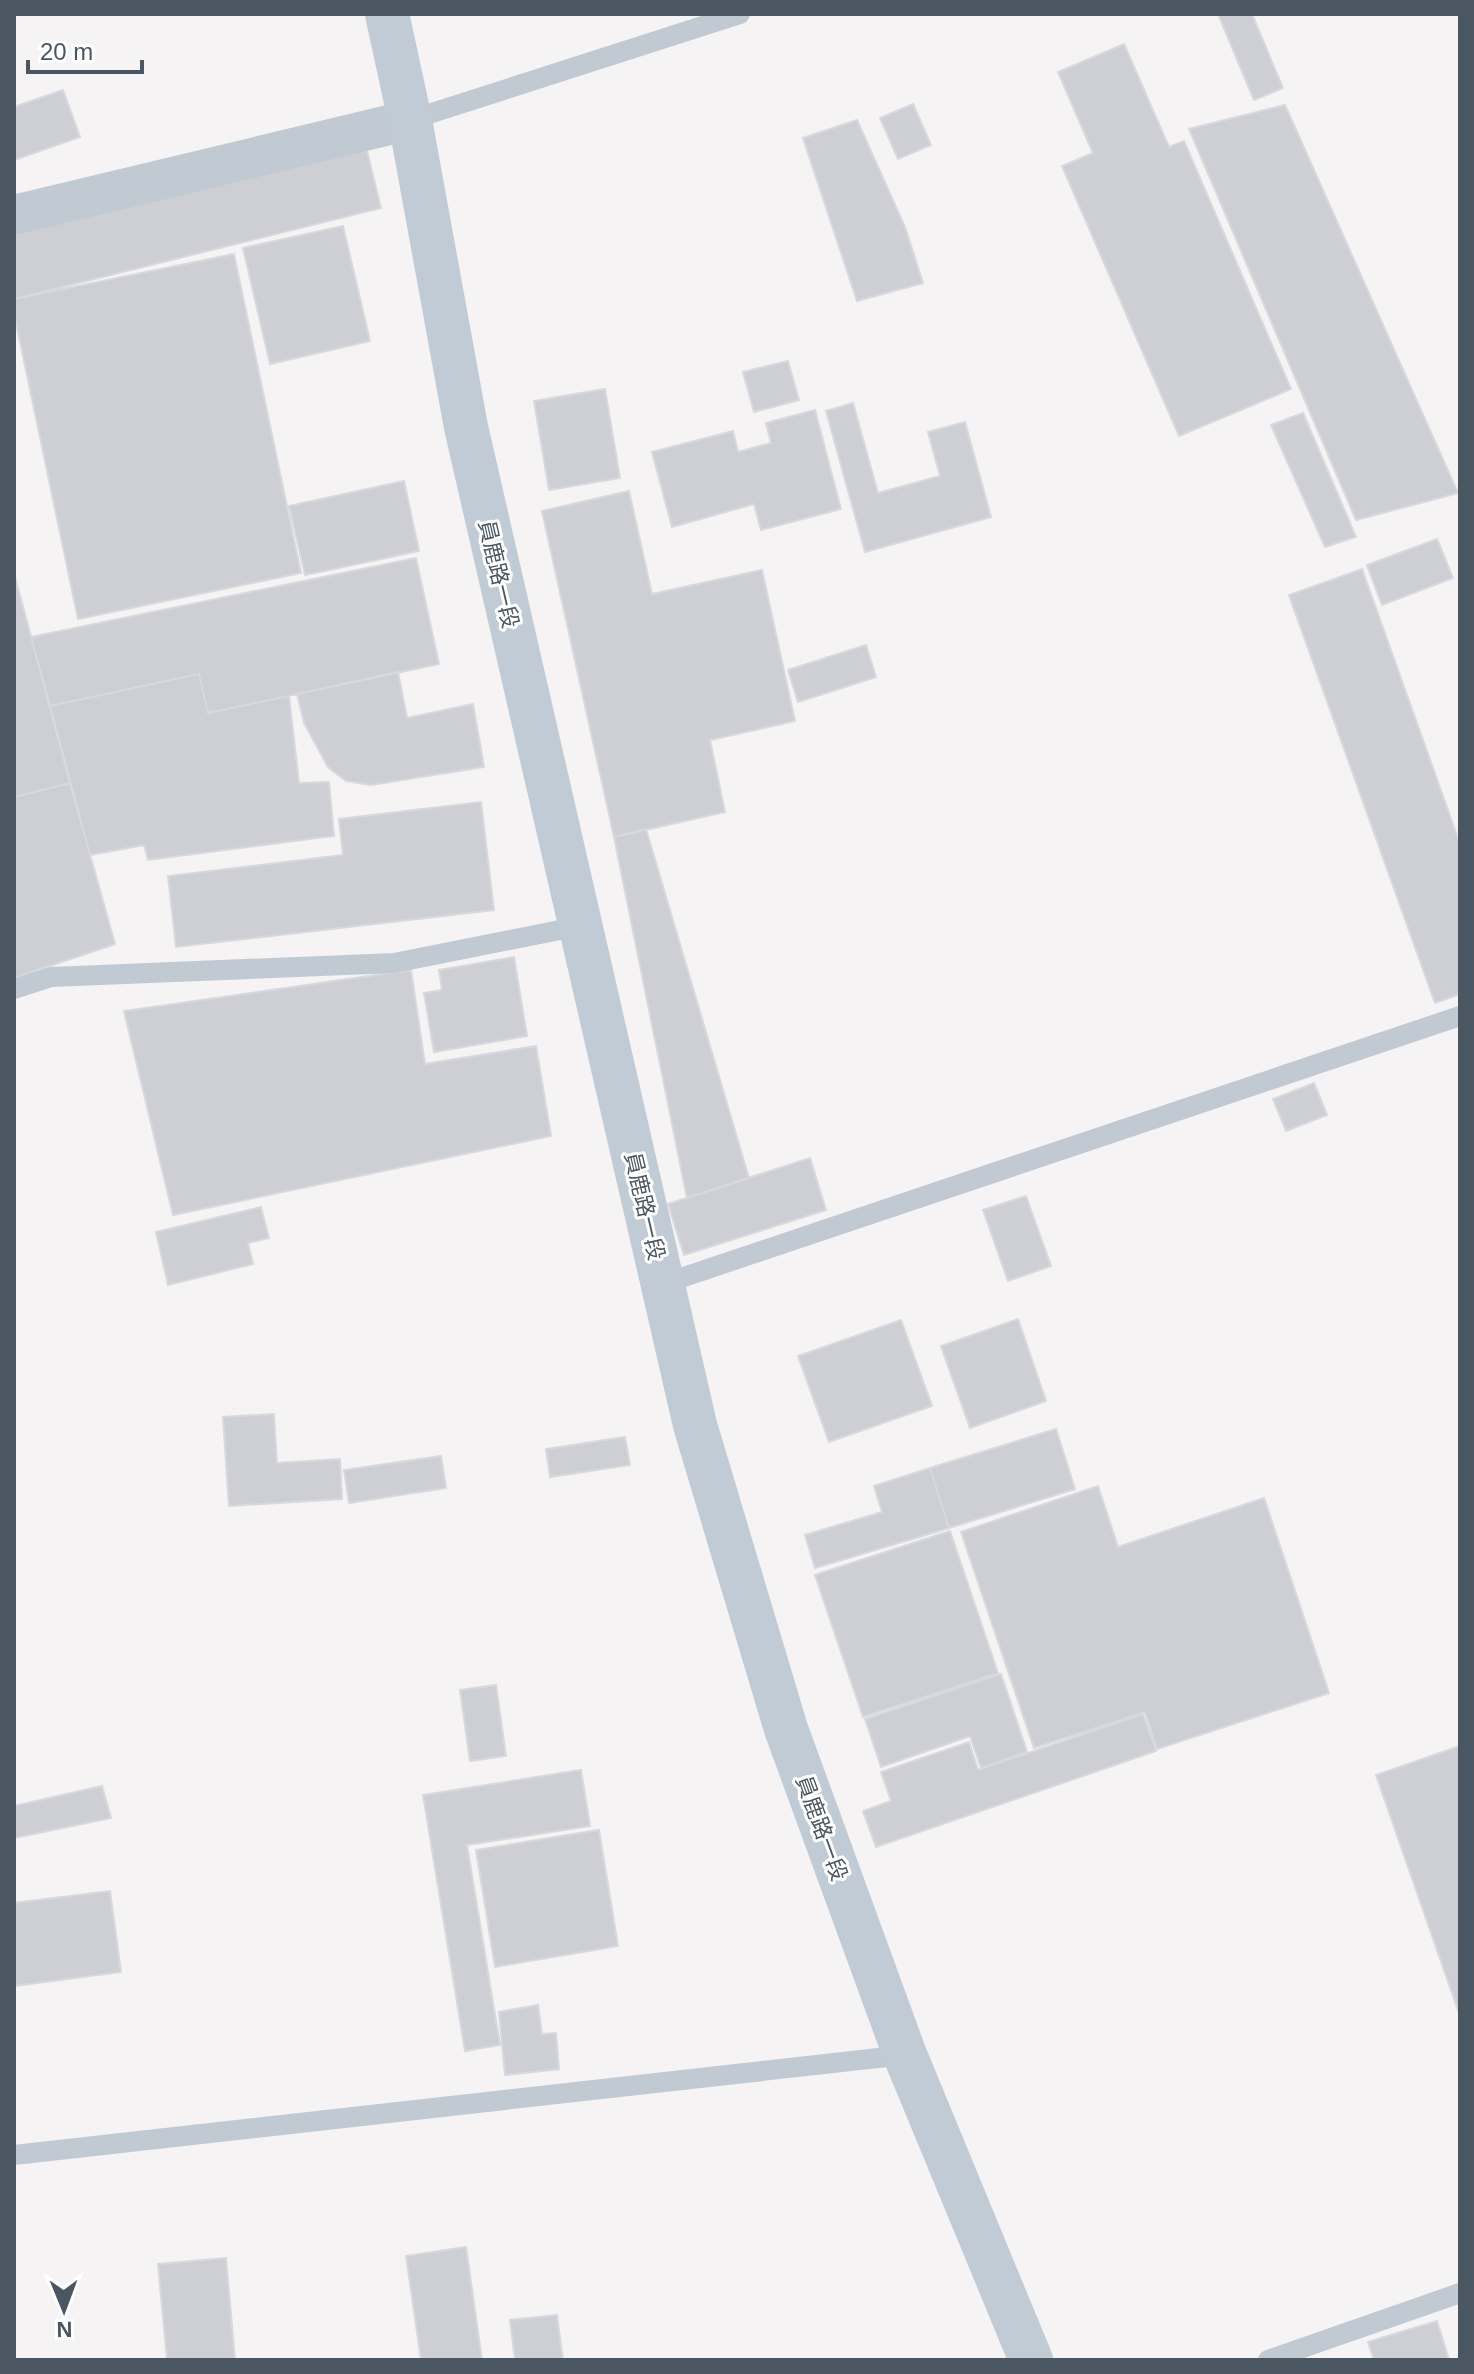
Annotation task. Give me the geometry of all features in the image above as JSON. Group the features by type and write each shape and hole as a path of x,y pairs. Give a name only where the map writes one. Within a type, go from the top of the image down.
{"main road":[{"name":"員鹿路一段","path":"387,14 410,120 466,427 695,1425 786,1729 905,2055 1031,2360"}],"street":[{"path":"14,215 410,120"}],"lane":[{"path":"410,120 740,14"},
{"path":"14,989 51,977 394,963 580,926"},
{"path":"663,1284 1460,1016"},
{"path":"14,2155 905,2055"},
{"path":"1268,2360 1460,2293"}],"building":[{"path":"1218,14 1252,14 1283,88 1254,100"},
{"path":"1124,44 1169,147 1184,141 1291,389 1179,436 1062,166 1093,153 1058,72"},
{"path":"63,90 80,137 14,160 14,107"},
{"path":"913,104 931,145 898,159 880,118"},
{"path":"1285,105 1458,493 1356,520 1189,129"},
{"path":"857,120 905,227 923,283 857,301 803,138"},
{"path":"366,147 381,208 14,299 14,235"},
{"path":"343,226 370,341 270,364 243,248"},
{"path":"234,254 301,573 78,619 14,313 14,299"},
{"path":"788,361 799,400 754,412 743,372"},
{"path":"605,389 620,478 549,490 534,401"},
{"path":"853,403 878,493 940,476 928,432 965,422 991,517 865,552 826,411"},
{"path":"815,410 841,509 761,530 754,504 672,527 652,452 733,431 738,452 771,443 766,423"},
{"path":"1303,413 1356,537 1325,547 1271,425"},
{"path":"404,481 419,551 305,575 289,506"},
{"path":"629,491 652,594 762,570 795,721 710,740 725,812 614,837 542,511"},
{"path":"1437,539 1453,578 1382,605 1367,565"},
{"path":"416,558 439,664 208,713 199,674 50,706 31,637"},
{"path":"1362,569 1460,844 1460,994 1435,1003 1289,595"},
{"path":"14,573 70,783 14,797"},
{"path":"866,645 876,677 798,702 788,670"},
{"path":"398,672 407,718 473,704 484,767 371,785 346,781 328,767 304,723 297,694"},
{"path":"199,674 208,713 289,696 299,783 329,782 334,836 148,860 144,845 90,855 50,706"},
{"path":"70,783 115,944 14,978 14,797"},
{"path":"481,802 494,910 176,947 168,876 343,855 339,819"},
{"path":"646,829 749,1178 687,1198 614,837"},
{"path":"514,957 527,1036 434,1052 424,993 442,990 439,970"},
{"path":"411,970 425,1064 536,1046 551,1136 173,1215 124,1011"},
{"path":"1314,1083 1327,1115 1286,1131 1273,1099"},
{"path":"810,1158 826,1210 684,1255 668,1204"},
{"path":"1026,1196 1051,1266 1008,1281 983,1210"},
{"path":"261,1207 269,1238 248,1243 253,1264 168,1285 156,1232"},
{"path":"1018,1319 1046,1401 970,1428 941,1346"},
{"path":"901,1320 932,1406 829,1442 798,1356"},
{"path":"274,1414 277,1463 340,1459 342,1499 229,1506 223,1417"},
{"path":"1056,1429 1075,1489 949,1528 930,1468"},
{"path":"625,1437 630,1465 550,1477 546,1449"},
{"path":"441,1456 446,1488 349,1503 344,1470"},
{"path":"930,1468 949,1528 815,1568 805,1535 882,1512 874,1486"},
{"path":"1098,1486 1118,1547 1264,1498 1329,1693 1157,1749 1145,1712 1034,1748 961,1532"},
{"path":"950,1531 998,1673 863,1717 815,1575"},
{"path":"1001,1674 1027,1752 981,1768 970,1736 881,1767 865,1719"},
{"path":"496,1685 506,1756 470,1761 460,1690"},
{"path":"1143,1714 1156,1751 876,1847 863,1811 891,1801 881,1772 969,1742 978,1770"},
{"path":"1460,1746 1460,2016 1376,1775"},
{"path":"581,1770 590,1826 467,1845 500,2045 465,2051 423,1795"},
{"path":"102,1786 111,1818 14,1838 14,1806"},
{"path":"599,1830 618,1946 495,1967 476,1850"},
{"path":"110,1891 121,1972 14,1986 14,1903"},
{"path":"538,2005 542,2034 556,2033 559,2069 505,2075 499,2012"},
{"path":"466,2247 482,2360 421,2360 406,2256"},
{"path":"226,2258 235,2360 167,2360 158,2264"},
{"path":"557,2315 563,2360 515,2360 510,2320"},
{"path":"1437,2321 1449,2360 1374,2360 1368,2342"}]}
